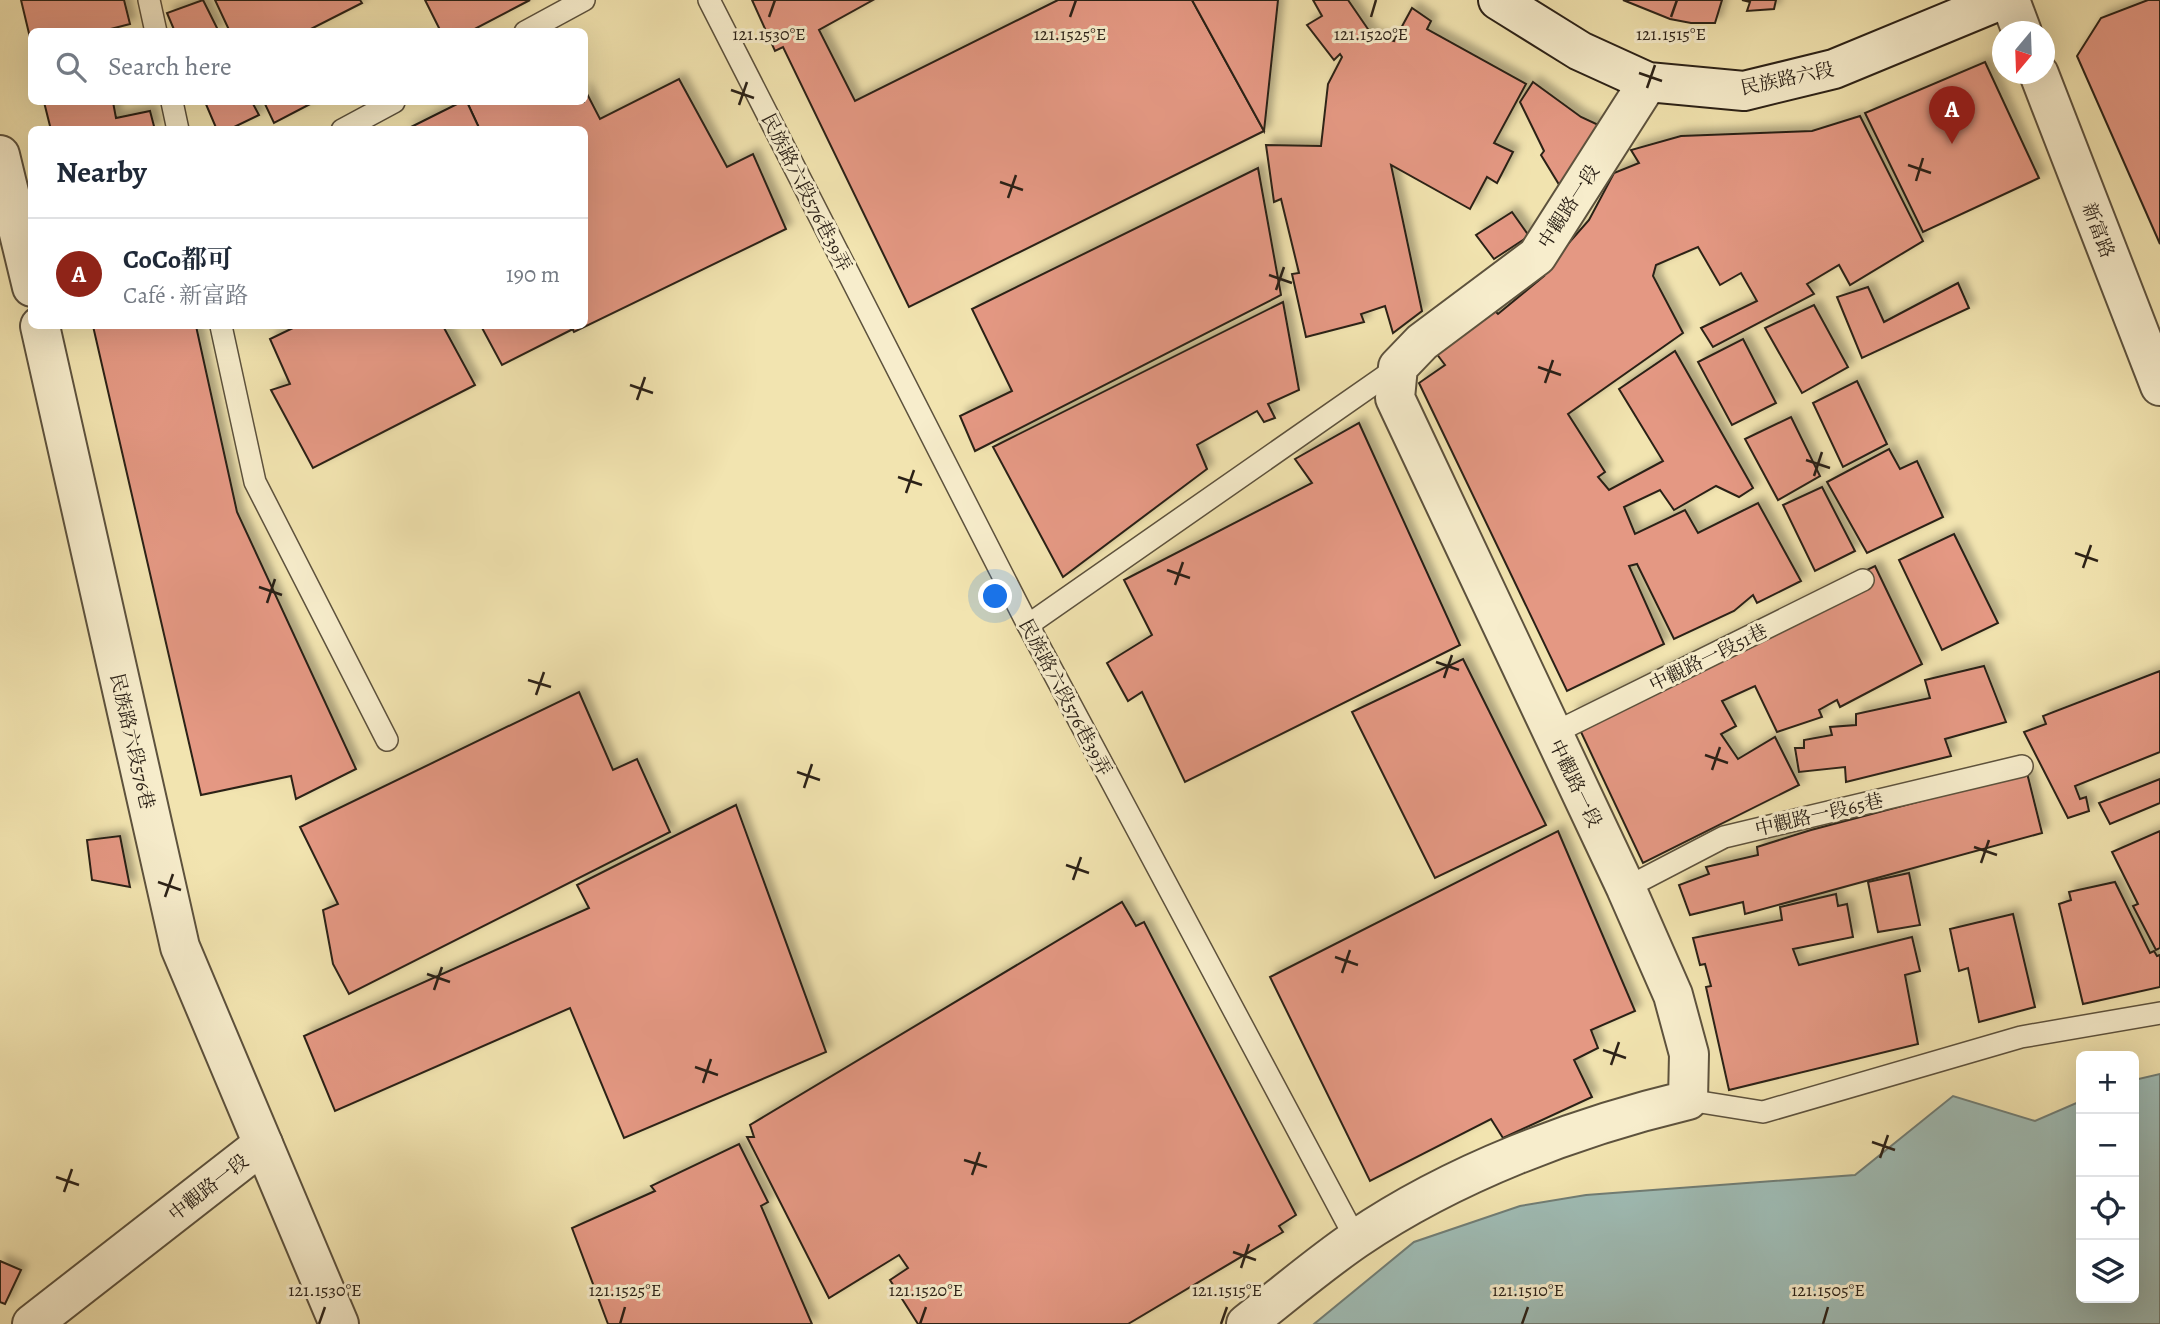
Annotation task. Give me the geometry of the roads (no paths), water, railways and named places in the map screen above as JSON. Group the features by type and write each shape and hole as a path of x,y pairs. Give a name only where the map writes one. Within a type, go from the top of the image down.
{"street":[{"name":"民族路六段","path":"1498,0 1580,51 1648,82 1744,91 1834,69 2001,0"},
{"path":"2010,0 2018,21"},
{"name":"中觀路一段","path":"1648,82 1537,256 1422,342 1398,368 1395,398 1626,887 1674,995 1689,1054 1688,1100"},
{"name":"新富路","path":"2043,84 2160,386"},
{"path":"0,155 26,238"},
{"name":"民族路六段576巷","path":"41,329 180,947 263,1144"},
{"path":"1246,1324 1356,1239 1451,1183 1616,1117 1688,1100"},
{"name":"中觀路一段","path":"32,1324 263,1144 339,1324"}],"lane":[{"path":"149,0 155,28"},
{"path":"533,28 584,0"},
{"name":"民族路六段576巷39弄","path":"709,0 1028,625 1356,1239"},
{"path":"173,105 177,126"},
{"path":"349,126 388,105"},
{"path":"222,329 255,482 387,740"},
{"path":"1028,625 1398,368"},
{"name":"中觀路一段51巷","path":"1552,734 1863,580"},
{"name":"中觀路一段65巷","path":"1626,887 1724,837 2022,766"},
{"path":"1688,1100 1763,1112 2021,1037 2160,1013"}],"water":[{"path":"2160,1074 2160,1324 1314,1324 1414,1242 1520,1206 1586,1195 1855,1175 1953,1096 2035,1121 2076,1103 2076,1303 2139,1303 2139,1079"}],"place":[{"name":"CoCo都可","path":"1952,144"}]}
